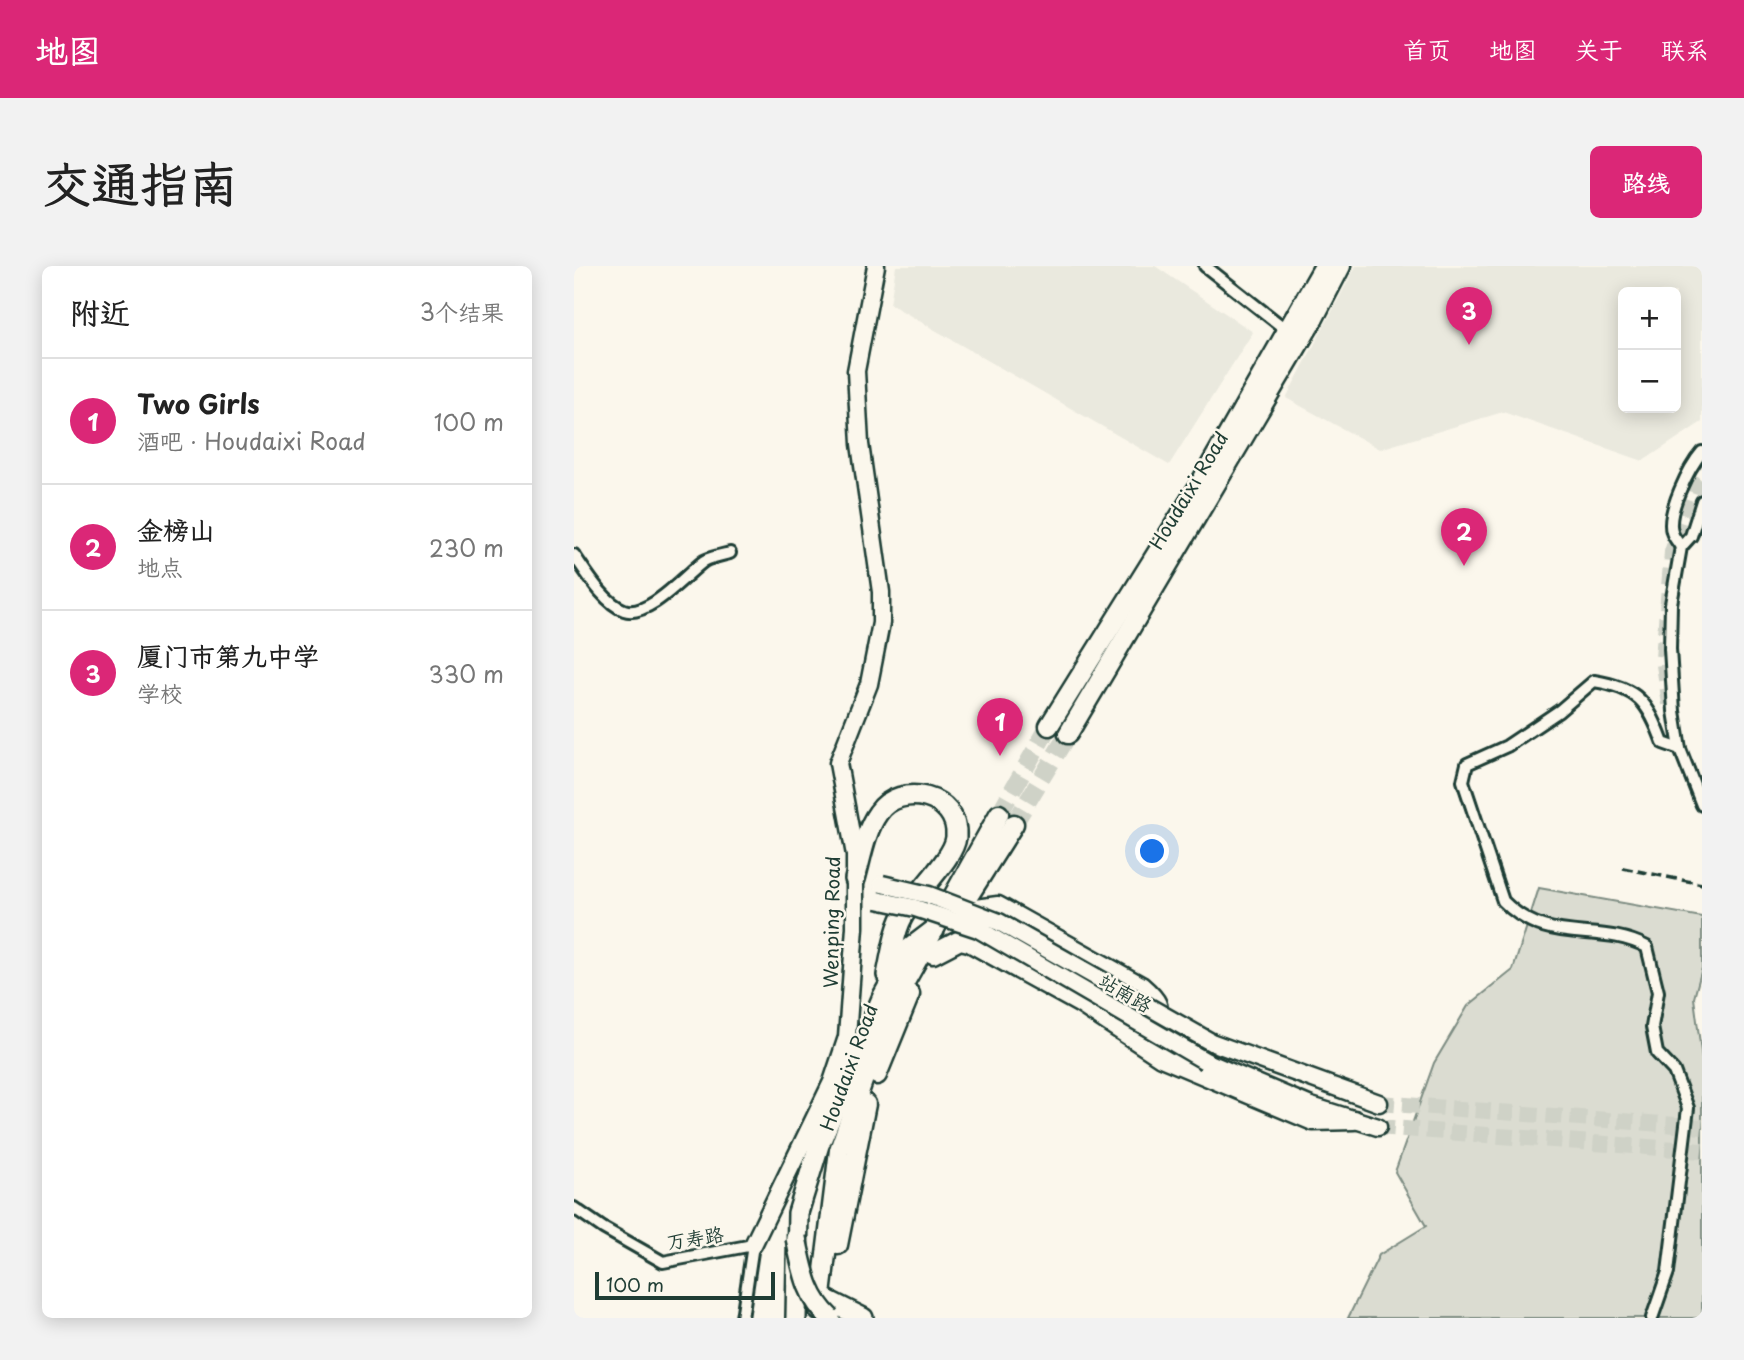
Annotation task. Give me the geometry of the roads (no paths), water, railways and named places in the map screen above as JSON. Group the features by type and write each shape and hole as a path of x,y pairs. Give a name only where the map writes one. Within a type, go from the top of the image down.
{"highway":[{"path":"855,887 870,829 879,812 892,801 907,795 934,799 951,816 956,838 951,853 930,877 900,921 881,1000"},
{"path":"796,1318 798,1213 820,1145 881,1000 909,949 934,930"},
{"path":"796,1238 805,1280 812,1298 828,1309 863,1318"}],"main road":[{"name":"Wenping Road","path":"753,1245 832,1082 847,1037 855,855 838,763 869,684 881,623 881,592 860,444 856,372 876,266"},
{"name":"Houdaixi Road","path":"1049,726 1198,487 1289,332 1324,266"},
{"name":"Houdaixi Road","path":"1068,734 1313,320 1341,266"},
{"name":"Houdaixi Road","path":"818,1318 828,1309 839,1150 885,1018 934,930 1007,819 933,954"},
{"name":"站南路","path":"855,887 879,892 929,895 999,922 1143,1006 1211,1042 1379,1104"},
{"name":"站南路","path":"879,892 915,908 978,929 1205,1061 1311,1106 1378,1127"},
{"path":"968,910 998,906 1141,986 1156,999 1159,1007 1152,1026 1138,1032 1110,1022"},
{"path":"828,1309 863,1111 908,997 933,954 960,940 969,942 1110,1022 1161,1057 1313,1121 1354,1120"}],"street":[{"path":"1205,266 1289,332"},
{"path":"1681,547 1671,531 1672,515 1683,484 1702,453"},
{"path":"1702,501 1691,536 1681,547 1671,604 1670,649 1674,711 1680,749 1702,805"},
{"path":"574,555 616,606 627,612 642,610 662,597 706,560 730,553"},
{"path":"1652,1318 1668,1272 1688,1108 1674,1071 1657,1053 1653,1027 1658,992 1647,947 1626,936 1563,933 1538,926 1503,901 1463,781 1467,764 1507,746 1559,711 1594,681 1636,693 1654,716 1663,743 1680,749"},
{"name":"万寿路","path":"574,1208 663,1262 753,1245"},
{"name":"Wenping Road","path":"742,1318 753,1245"}],"tunnel":[{"path":"1670,704 1663,658 1672,552 1696,482 1702,475"},
{"path":"999,814 1049,726"},
{"path":"1014,824 1068,734"},
{"path":"1379,1103 1702,1127"},
{"path":"1378,1127 1702,1151"}],"railway":[{"path":"1623,868 1702,884"}],"place":[{"name":"厦门市第九中学","path":"1469,345"},
{"name":"金榜山","path":"1464,566"},
{"name":"Two Girls","path":"1000,756"}]}
